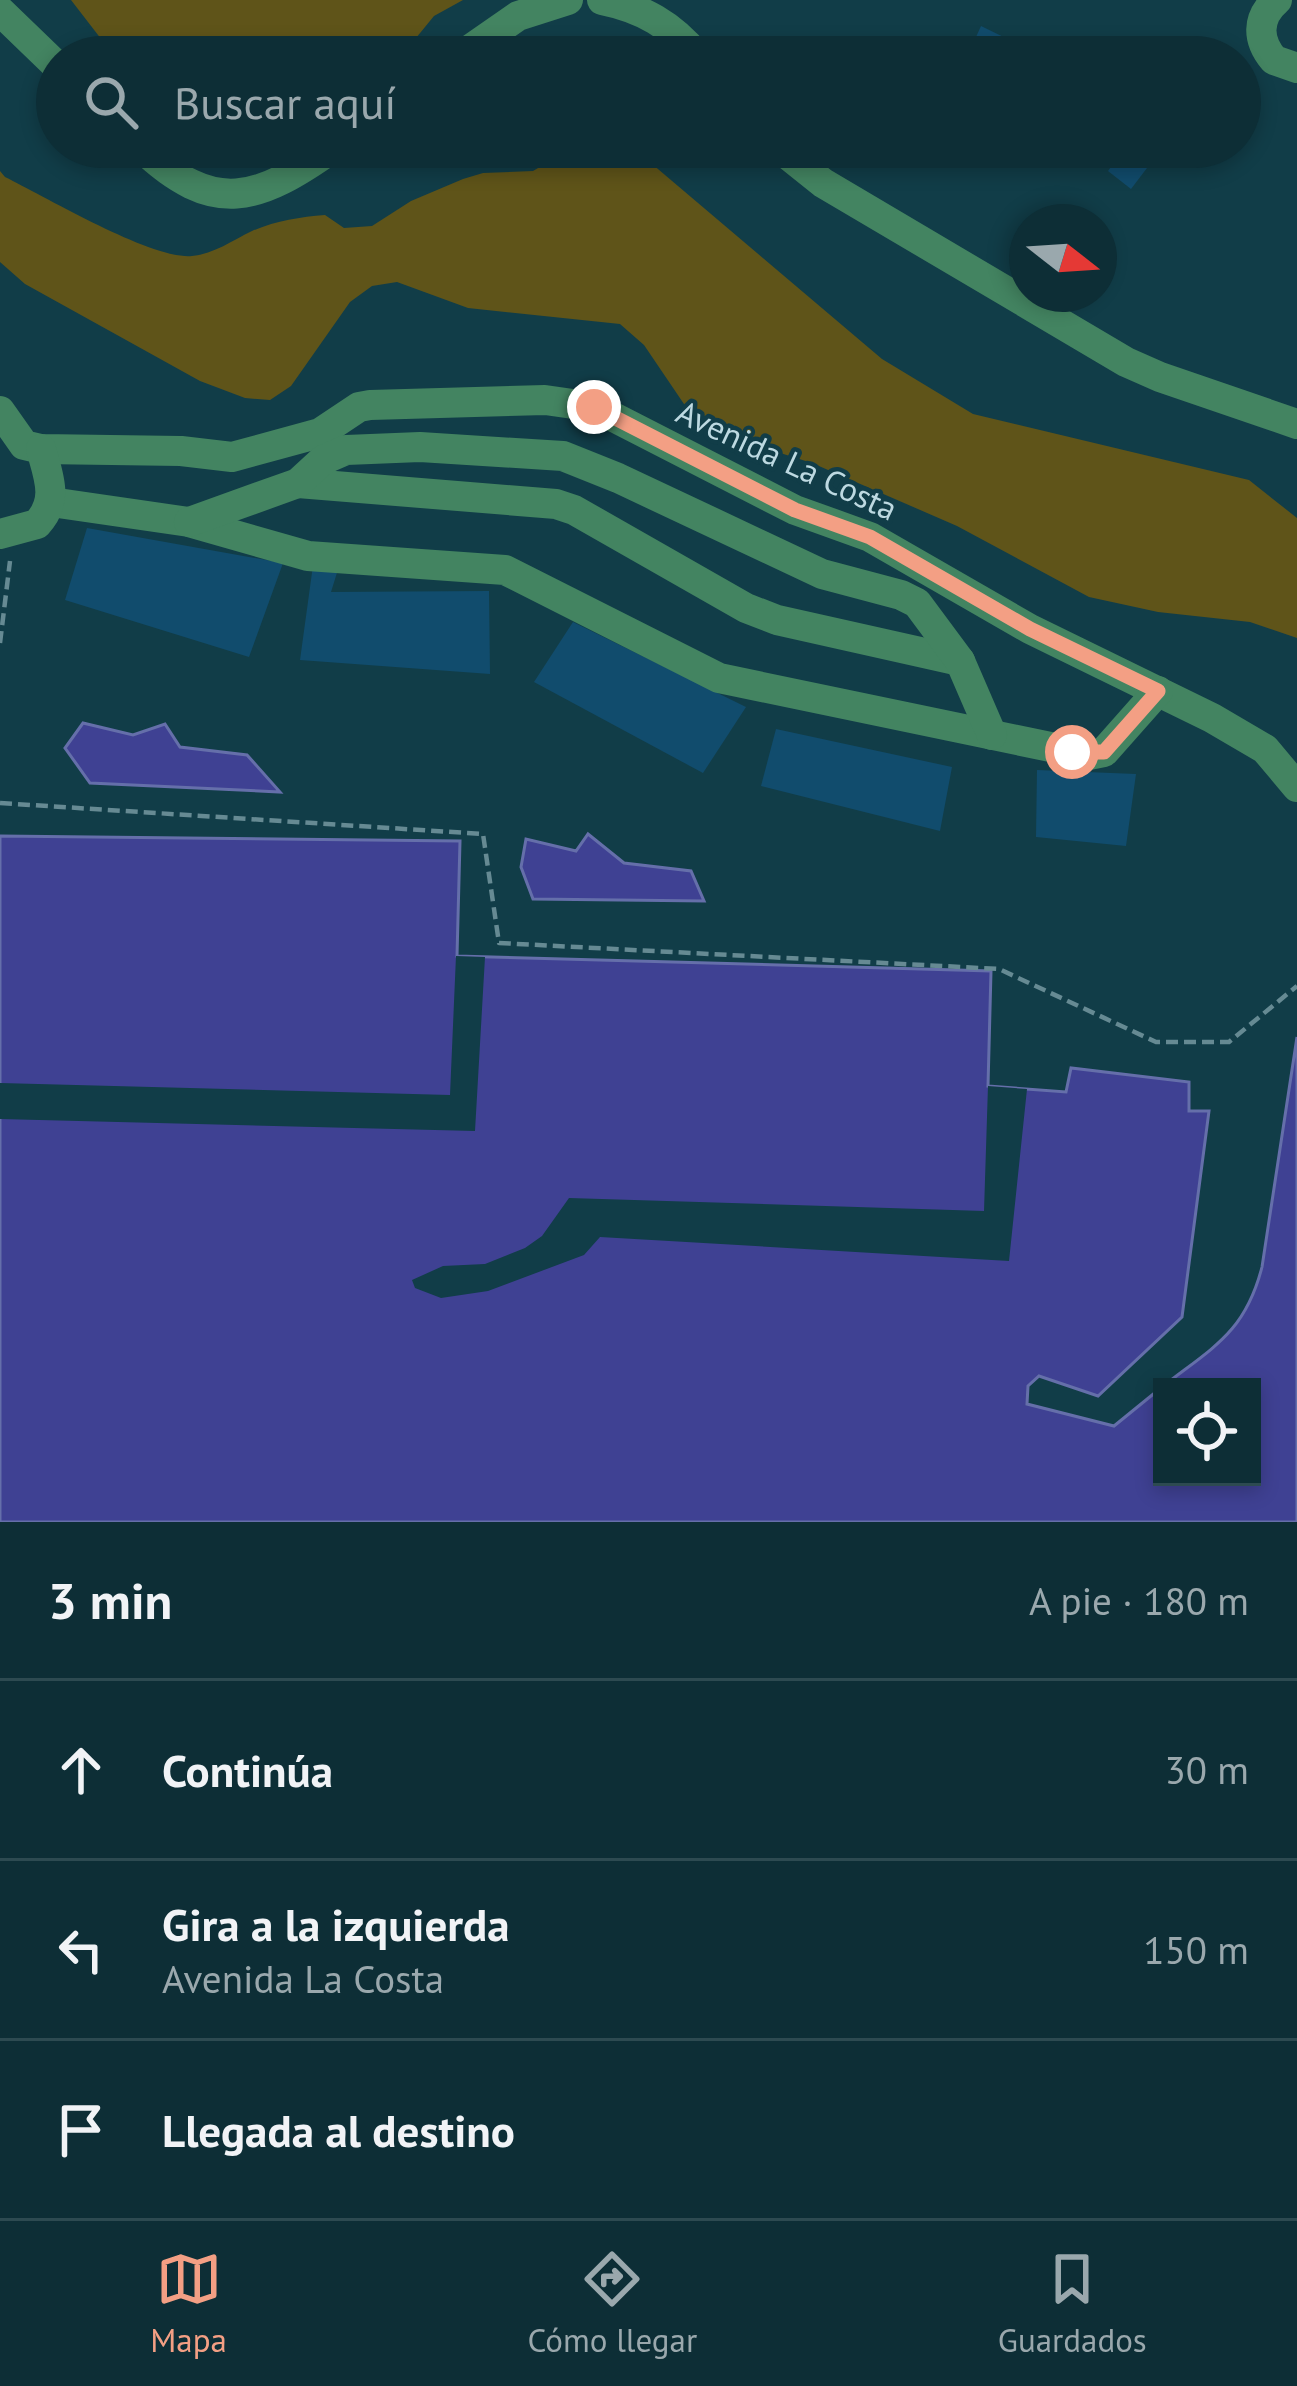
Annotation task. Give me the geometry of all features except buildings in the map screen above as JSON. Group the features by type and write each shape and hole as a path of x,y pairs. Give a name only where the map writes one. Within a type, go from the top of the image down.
{"street":[{"path":"489,36 518,16 568,0"},
{"path":"602,0 649,14 678,36"},
{"path":"1261,36 1261,20 1277,0"},
{"path":"0,11 36,46"},
{"path":"1261,37 1274,60 1297,68"},
{"path":"164,168 191,185 240,194 288,179 304,168"},
{"path":"804,168 1126,362 1297,424"},
{"name":"Avenida La Costa","path":"41,449 181,451 232,457 320,433 359,406 545,400 594,407 795,510 870,537 1030,629 1158,691 1265,749 1297,787"},
{"path":"0,411 24,445 41,449 52,487 51,502 37,524 7,533"},
{"path":"189,521 298,483 323,460 346,450 420,447 563,456 822,574 917,603 960,661 992,735"},
{"path":"298,483 556,504 746,608 777,620 960,661"},
{"path":"51,502 189,521 308,556 506,570 719,678 1089,754 1104,752 1158,691"}],"path":[{"path":"0,643 7,533"},
{"path":"0,803 483,834 500,943 999,969 1156,1042 1229,1042 1297,986"}],"shaded area":[{"path":"71,0 463,0 434,16 418,36 99,36"},
{"path":"657,168 882,359 973,414 1249,480 1297,518 1297,638 1250,622 1158,612 1089,597 957,526 812,463 761,447 686,407 644,345 620,324 468,308 397,282 372,286 350,302 291,386 270,400 245,398 200,381 25,284 0,262 0,171 126,238 174,255 192,256 297,218 325,215 344,228 372,226 411,201 463,179 483,173"},
{"path":"83,723 133,735 165,724 180,747 247,755 280,792 90,783 65,748"},
{"path":"588,834 624,863 691,871 704,901 533,899 521,867 526,839 576,851"},
{"path":"0,836 460,841 457,956 991,971 988,1086 1066,1092 1071,1068 1189,1082 1189,1111 1209,1111 1182,1317 1098,1396 1039,1376 1028,1386 1027,1404 1114,1426 1153,1394 1153,1486 1261,1486 1261,1378 1174,1378 1225,1337 1255,1289 1297,1037 1297,1522 0,1522"}],"pier":[{"path":"456,956 485,957 475,1131 0,1119 0,1083 450,1095"},
{"path":"988,1086 1027,1089 1009,1261 600,1237 584,1255 488,1291 441,1298 415,1288 412,1280 443,1266 485,1264 525,1248 542,1236 569,1198 984,1211"}],"route":[{"path":"594,407 795,510 870,537 1030,629 1158,691 1104,752 1072,752"}]}
